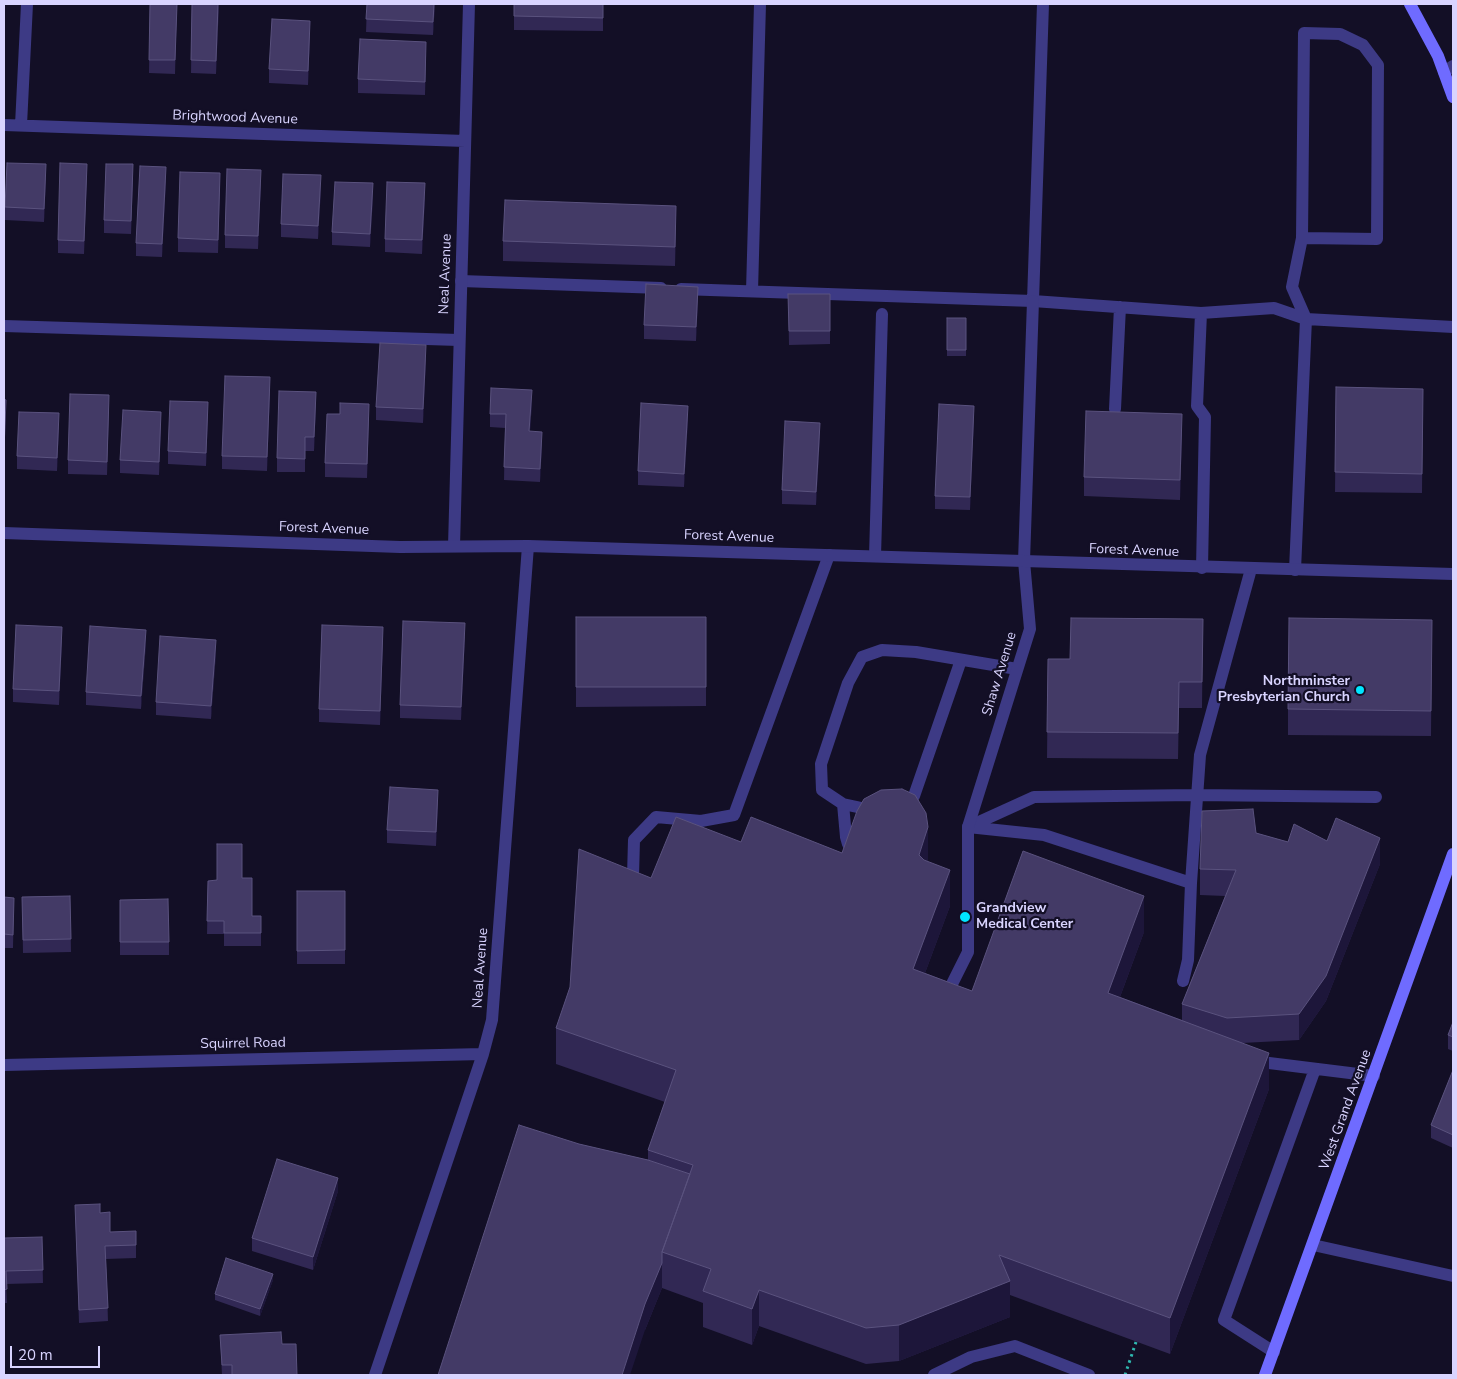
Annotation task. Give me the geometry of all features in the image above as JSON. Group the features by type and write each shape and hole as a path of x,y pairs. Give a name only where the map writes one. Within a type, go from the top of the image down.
{"main road":[{"path":"1410,4 1449,69 1453,97"},
{"name":"West Grand Avenue","path":"1266,1375 1453,854"}],"street":[{"path":"21,126 26,4"},
{"name":"Neal Avenue","path":"454,546 470,4"},
{"path":"752,291 760,4"},
{"name":"Shaw Avenue","path":"950,988 968,952 968,827 1030,629 1024,561 1043,4"},
{"path":"1295,570 1306,319 1292,287 1302,238 1304,33 1340,34 1363,45 1378,65 1377,239 1302,238"},
{"name":"Brightwood Avenue","path":"4,125 465,141"},
{"path":"461,281 1033,301 1201,313 1274,308 1306,319 1453,327"},
{"path":"1115,409 1120,307"},
{"path":"1201,313 1197,406 1205,417 1202,568"},
{"path":"875,556 882,314"},
{"path":"4,326 459,340"},
{"name":"Forest Avenue","path":"4,533 400,547 528,546 1202,568 1453,574"},
{"name":"Neal Avenue","path":"375,1375 483,1054 492,1020 528,546"},
{"path":"644,899 633,876 634,840 656,817 701,821 734,815 829,555"},
{"path":"1183,981 1188,960 1190,883 1200,755 1251,569"},
{"path":"914,796 896,807 871,810 843,804 822,790 821,764 848,683 862,657 882,650 916,652 1017,669"},
{"path":"916,812 914,796 961,660"},
{"path":"968,827 1034,796 1376,797"},
{"path":"843,804 848,844 857,847"},
{"path":"968,827 1044,835 1190,883"},
{"name":"Squirrel Road","path":"4,1065 483,1054"},
{"path":"1236,1057 1246,1060 1374,1076"},
{"path":"1274,1352 1224,1320 1315,1069"},
{"path":"1313,1245 1453,1276"},
{"path":"934,1375 971,1357 1015,1346 1089,1375"}],"path":[{"path":"1125,1375 1136,1342"}],"building":[{"path":"150,4 177,4 175,60 149,60"},
{"path":"192,4 218,4 216,61 191,60"},
{"path":"367,4 434,4 433,22 366,19"},
{"path":"514,4 603,4 603,18 514,16"},
{"path":"272,19 310,21 308,71 269,69"},
{"path":"360,39 426,42 425,82 358,79"},
{"path":"7,163 46,164 44,209 5,207"},
{"path":"60,163 87,164 84,241 58,240"},
{"path":"106,164 133,164 131,221 104,220"},
{"path":"140,166 166,167 162,244 136,243"},
{"path":"227,169 261,170 258,236 225,235"},
{"path":"180,172 220,173 218,240 178,238"},
{"path":"283,174 321,175 318,226 281,224"},
{"path":"335,182 373,183 370,234 332,232"},
{"path":"387,182 425,183 422,240 385,239"},
{"path":"505,200 676,206 675,247 503,241"},
{"path":"646,284 698,287 696,327 644,325"},
{"path":"788,294 830,294 830,331 789,331"},
{"path":"947,318 966,318 966,350 947,350"},
{"path":"380,343 426,345 423,409 376,407"},
{"path":"225,376 270,377 267,457 222,456"},
{"path":"1336,387 1423,389 1422,474 1335,472"},
{"path":"491,388 532,390 529,431 542,432 540,469 504,467 506,414 490,414"},
{"path":"279,391 316,392 314,437 305,437 305,459 277,458"},
{"path":"70,394 109,395 107,462 68,460"},
{"path":"4,399 6,400 4,450"},
{"path":"170,401 208,402 206,453 168,451"},
{"path":"340,403 369,404 367,464 325,463 327,414 340,414"},
{"path":"641,403 688,406 684,474 638,471"},
{"path":"939,404 974,406 970,497 935,496"},
{"path":"123,410 161,412 159,462 120,460"},
{"path":"1086,411 1182,414 1180,480 1084,477"},
{"path":"19,412 59,413 57,458 17,456"},
{"path":"785,421 820,423 816,492 782,490"},
{"path":"576,617 706,617 706,687 576,687"},
{"path":"1071,618 1203,619 1202,682 1179,682 1178,733 1047,732 1048,659 1070,659"},
{"name":"Northminster Presbyterian Church","path":"1289,618 1432,620 1431,711 1288,709"},
{"path":"403,621 465,623 461,707 400,705"},
{"path":"16,625 62,627 59,691 13,689"},
{"path":"322,625 383,627 380,711 319,709"},
{"path":"90,626 146,630 141,696 86,692"},
{"path":"160,636 216,640 211,706 156,702"},
{"path":"390,787 438,790 436,832 387,830"},
{"path":"902,789 915,795 926,813 928,827 919,855 924,860 950,870 913,969 972,991 1023,851 1144,896 1108,993 1269,1053 1170,1318 999,1255 1010,1281 899,1325 866,1328 759,1290 752,1309 703,1291 711,1269 662,1252 693,1165 648,1150 676,1070 556,1028 570,987 579,849 651,878 676,817 741,842 751,817 842,853 857,811 864,799 881,790"},
{"path":"1253,809 1256,833 1288,842 1294,824 1327,841 1336,818 1380,838 1326,976 1299,1014 1227,1018 1182,1004 1236,870 1200,869 1202,811"},
{"path":"217,844 242,844 242,878 252,878 252,916 261,916 261,933 224,933 224,921 207,921 208,881 217,880"},
{"path":"297,891 345,891 345,950 297,951"},
{"path":"70,896 71,939 23,940 22,897"},
{"path":"4,897 14,898 13,935 4,934"},
{"path":"168,899 169,942 120,942 120,900"},
{"path":"1453,1022 1453,1037 1448,1035"},
{"path":"1453,1070 1453,1135 1431,1125"},
{"path":"519,1125 579,1144 648,1160 690,1174 662,1252 662,1263 645,1304 622,1375 438,1375"},
{"path":"277,1159 338,1178 313,1257 252,1238"},
{"path":"100,1204 100,1213 110,1212 110,1232 136,1231 136,1245 105,1246 108,1308 79,1310 75,1205"},
{"path":"42,1237 43,1270 6,1271 7,1289 4,1290 4,1238"},
{"path":"226,1258 273,1274 260,1309 215,1294"},
{"path":"281,1332 282,1344 296,1344 297,1375 232,1375 232,1365 222,1365 220,1335"}],"place":[{"name":"Northminster Presbyterian Church","path":"1360,690"},
{"name":"Grandview Medical Center","path":"965,917"}]}
